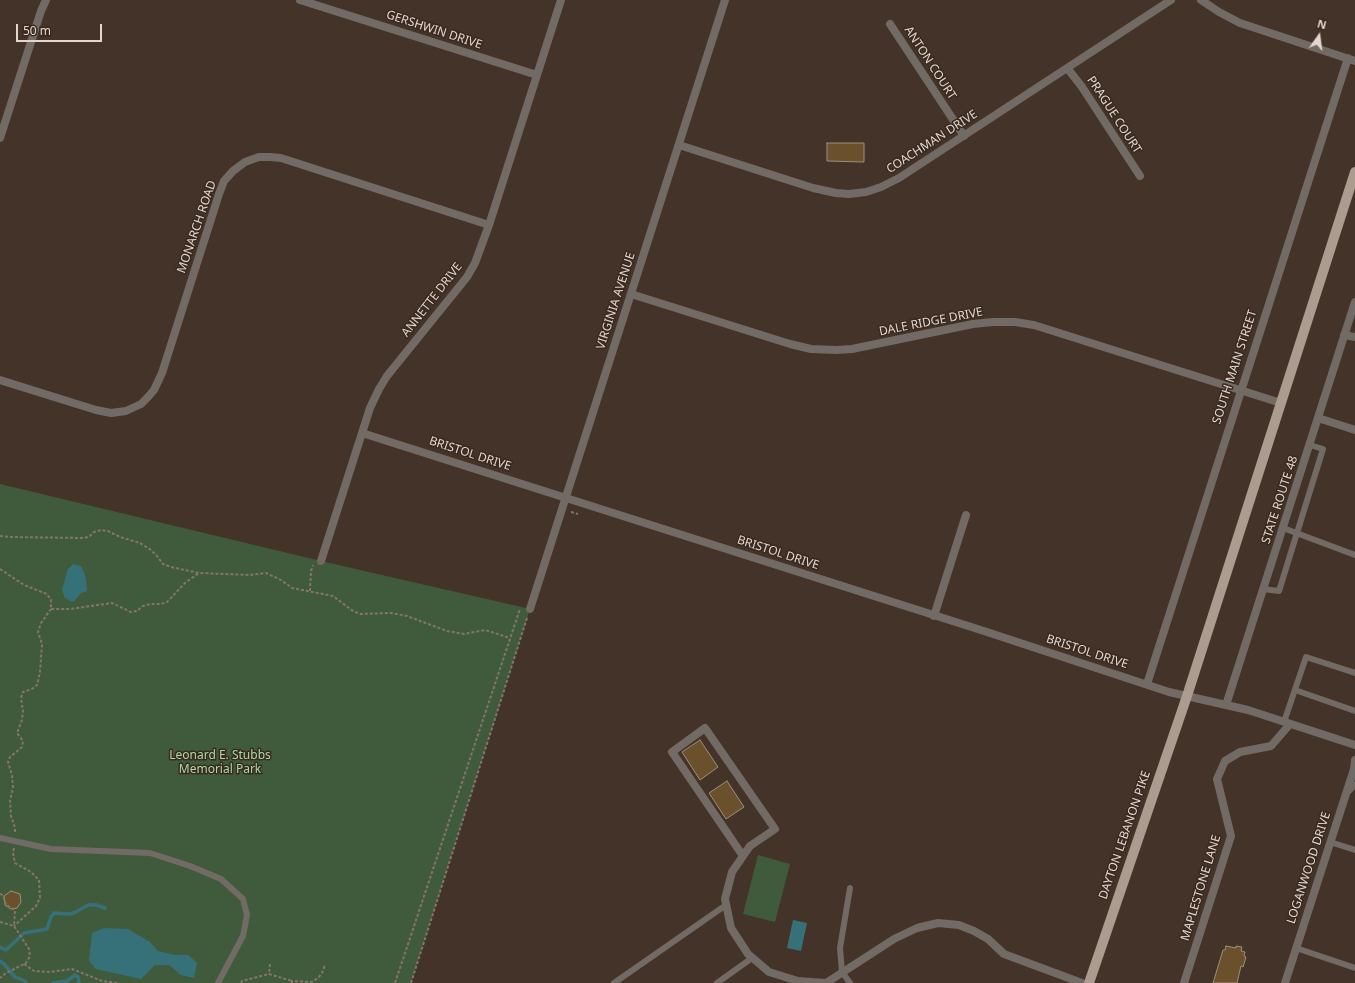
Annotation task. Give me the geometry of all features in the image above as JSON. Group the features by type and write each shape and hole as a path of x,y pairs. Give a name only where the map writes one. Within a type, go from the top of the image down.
{"main road":[{"path":"1187,696 1355,172"},
{"name":"DAYTON LEBANON PIKE","path":"1089,983 1187,696"}],"street":[{"path":"0,138 41,11 46,0"},
{"name":"GERSHWIN DRIVE","path":"300,0 537,75"},
{"name":"ANNETTE DRIVE","path":"321,561 370,408 379,389 387,376 467,277 475,263 489,225 561,0"},
{"name":"VIRGINIA AVENUE","path":"530,609 725,0"},
{"name":"COACHMAN DRIVE","path":"679,145 813,188 849,194 866,192 881,187 899,178 1171,0"},
{"path":"1201,0 1240,23 1351,60"},
{"name":"ANTON COURT","path":"890,24 964,136"},
{"name":"SOUTH MAIN STREET","path":"1147,684 1241,390 1351,60"},
{"name":"PRAGUE COURT","path":"1068,68 1140,176"},
{"name":"MONARCH ROAD","path":"0,380 96,410 111,413 126,411 140,404 154,390 162,373 224,181 233,171 245,162 259,157 270,156 281,158 489,225"},
{"name":"DALE RIDGE DRIVE","path":"631,294 790,344 811,349 852,349 973,324 1015,322 1034,325 1281,403"},
{"name":"STATE ROUTE 48","path":"1226,705 1355,302"},
{"path":"1344,335 1355,337"},
{"path":"1318,418 1355,430"},
{"name":"BRISTOL DRIVE","path":"362,433 1169,692 1187,696"},
{"path":"934,616 966,515"},
{"path":"1187,696 1248,710 1355,745"},
{"name":"MAPLESTONE LANE","path":"1184,983 1231,836 1217,779 1225,761 1240,752 1271,746 1287,723"},
{"path":"743,856 672,752 705,728 775,829 750,846 732,872 725,899 731,928 748,954 770,972 798,981 826,983 894,939 917,928 938,923 959,925 974,931 988,939 1004,954 1082,983"},
{"name":"LOGANWOOD DRIVE","path":"1285,983 1354,769 1355,760"}],"lane":[{"path":"1263,589 1279,591 1323,449 1310,445"},
{"path":"1283,528 1355,555"},
{"path":"1287,723 1295,690 1306,657 1355,673"},
{"path":"1295,690 1355,711"},
{"path":"1346,794 1355,786"},
{"path":"0,838 51,849 150,853 190,866 221,879 243,899 247,915 243,936 218,983"},
{"path":"1330,842 1355,850"},
{"path":"850,888 840,948 842,972 850,983"},
{"path":"614,983 726,905"},
{"path":"1296,948 1355,968"},
{"path":"717,983 752,958"}],"path":[{"path":"562,510 578,514"},
{"path":"0,536 82,538 89,537 94,532 101,530 108,531 120,537 140,543 158,556 163,564 171,567 199,573 250,575 266,573 281,580 292,588 333,596 353,611 362,614 391,613 407,616 447,631 464,634 485,630 510,638"},
{"path":"310,591 311,571 314,560 321,561"},
{"path":"0,569 24,585 46,594 51,600 51,609 41,623 38,632 42,644 38,685 23,692 21,698 23,711 18,732 23,741 22,747 10,757 8,762 12,775 10,801 11,816 15,828 15,841 12,853 15,863 31,872 39,880 40,898 36,906 14,926"},
{"path":"51,609 70,609 112,603 131,612 137,611 143,606 167,602 186,582 199,573"},
{"path":"395,983 520,609"},
{"path":"411,983 530,609"},
{"path":"0,894 2,894 6,905 15,910 14,926 29,949 30,956 24,964 6,973 0,978"},
{"path":"0,922 14,926"},
{"path":"24,964 34,971 50,972 72,969 102,981 118,983"},
{"path":"269,974 268,970 270,964"},
{"path":"241,983 242,981 269,974 292,982 311,982 318,978 325,965"}],"green space":[{"name":"Leonard E. Stubbs Memorial Park","path":"0,484 321,561 530,609 411,983 0,983"},
{"path":"758,855 790,864 775,922 743,914"}],"water":[{"path":"73,564 81,566 86,579 87,591 81,593 73,602 65,598 62,590 68,569"},
{"path":"793,920 807,923 801,951 787,948"},
{"path":"104,928 128,929 150,942 158,951 175,955 188,955 197,963 194,978 181,975 169,965 155,965 141,979 96,969 89,961 92,933"}],"building":[{"path":"827,143 864,143 864,162 827,161"},
{"path":"700,740 718,767 700,780 682,752"},
{"path":"727,781 744,807 726,819 709,793"},
{"path":"11,891 20,894 21,902 17,908 11,909 5,905 4,896"},
{"path":"1226,946 1236,948 1236,946 1242,947 1241,951 1245,952 1244,956 1246,957 1243,967 1241,966 1237,983 1213,983 1223,950 1225,950"}],"waterway":[{"path":"0,947 6,950 24,933 47,929 54,913 70,914 88,905 96,905 105,908"},
{"path":"0,961 15,977 25,981 26,983"},
{"path":"53,983 67,981 75,975 78,977 79,983"}]}
